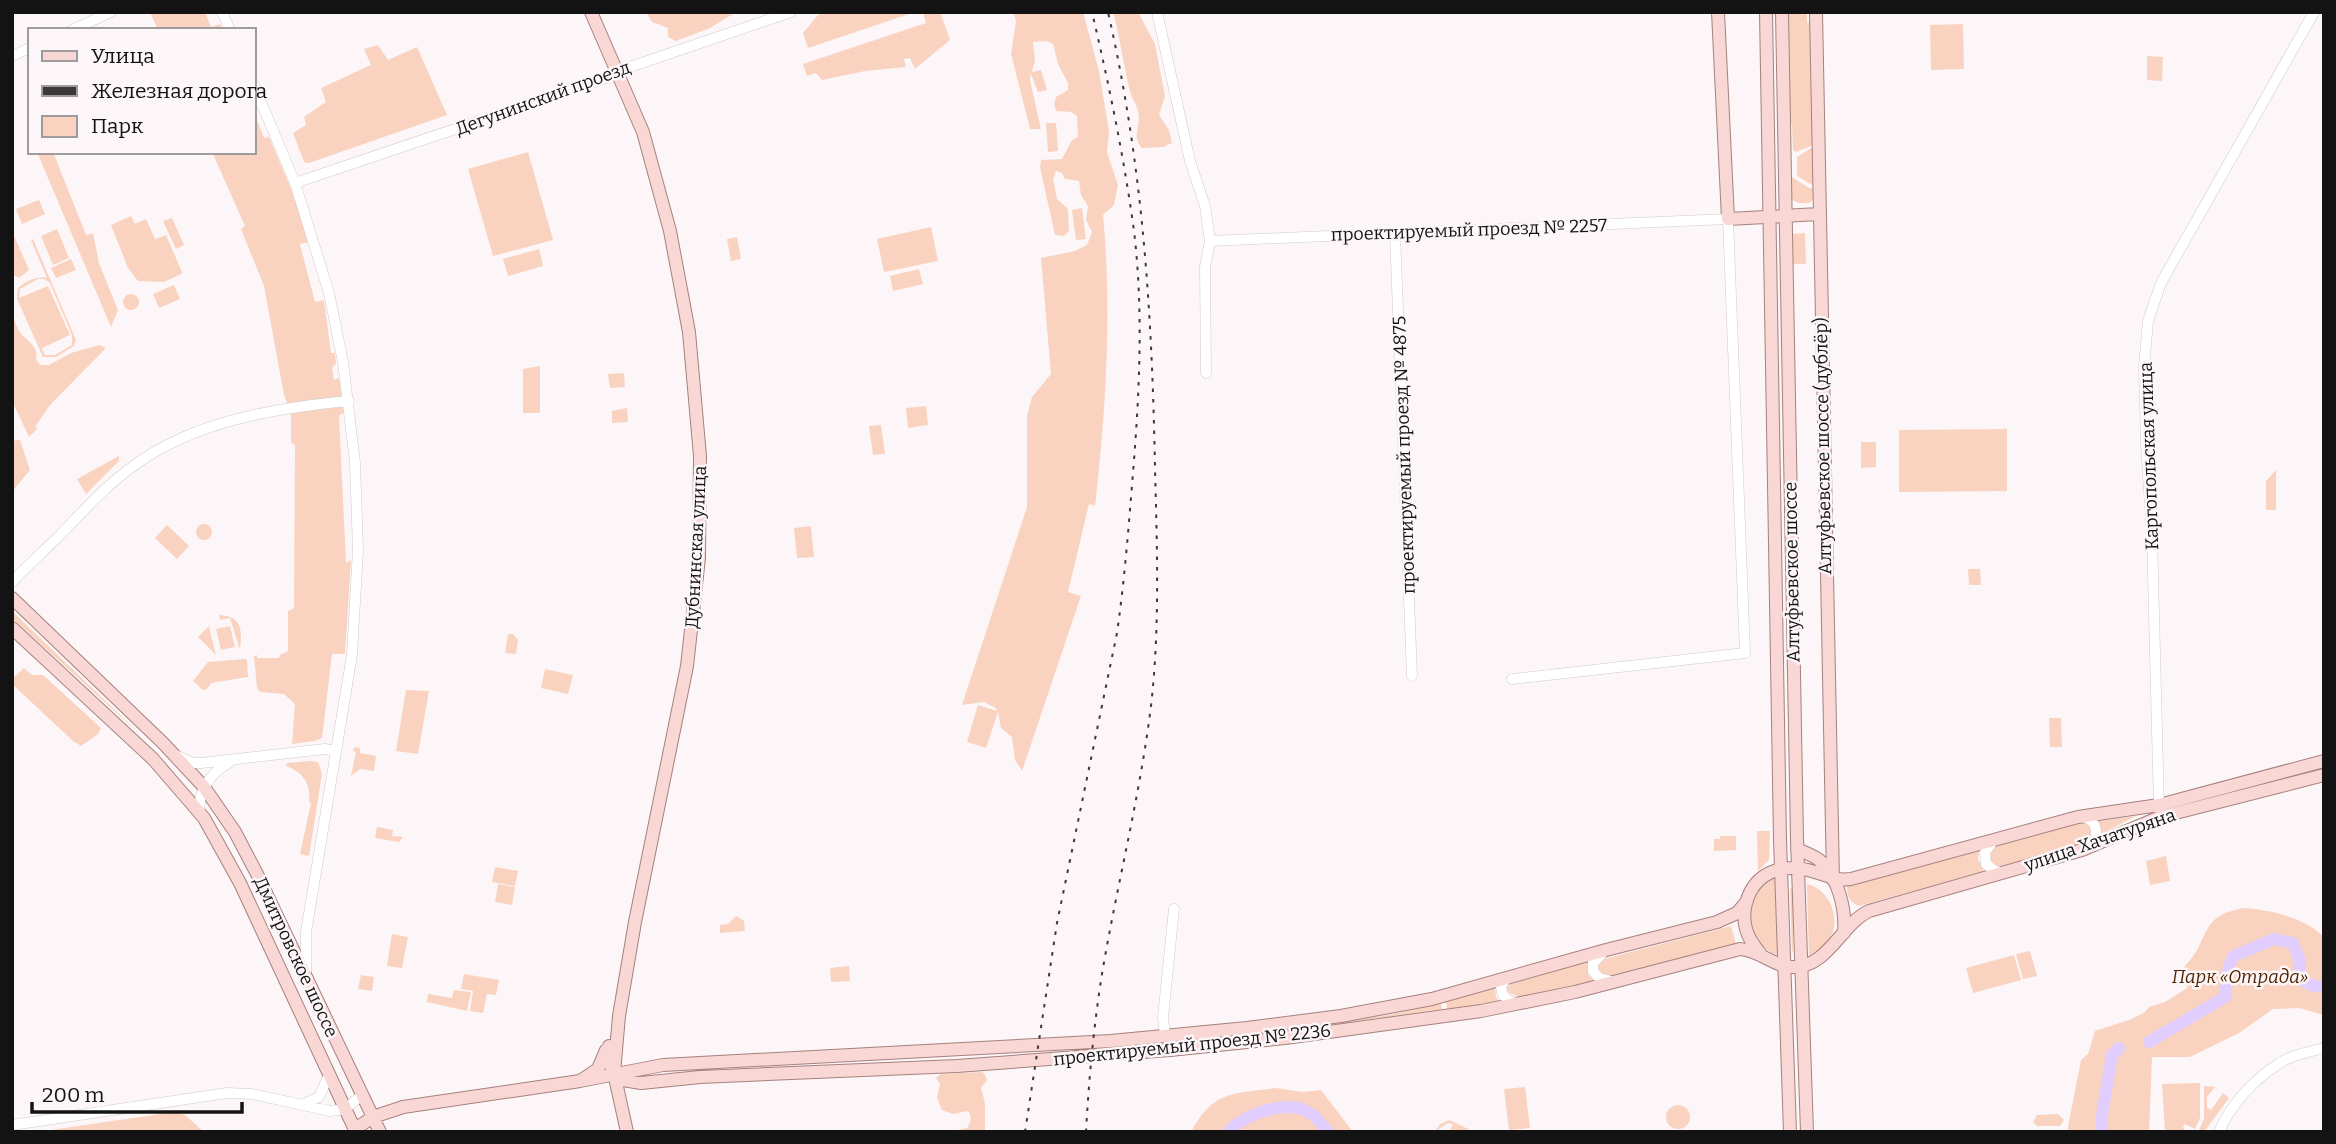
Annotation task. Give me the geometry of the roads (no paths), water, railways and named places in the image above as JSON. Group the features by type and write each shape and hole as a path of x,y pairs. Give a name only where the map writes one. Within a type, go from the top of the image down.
{"main road":[{"name":"Дубнинская улица","path":"590,12 618,72 651,158 673,243 691,346 701,464 699,558 687,666 612,1045"},
{"path":"1718,12 1728,219 1819,214"},
{"name":"Алтуфьевское шоссе","path":"1766,12 1781,868 1790,1132"},
{"name":"Алтуфьевское шоссе","path":"1782,12 1803,851 1798,868 1807,1132"},
{"name":"Алтуфьевское шоссе (дублёр)","path":"1816,12 1833,880"},
{"name":"Дмитровское шоссе","path":"12,598 172,752 204,788 235,832 380,1132"},
{"name":"Дмитровское шоссе","path":"12,628 153,759 200,812 240,883 355,1130"},
{"name":"улица Хачатуряна","path":"1802,966 1821,958 1856,919 1870,911 2082,850 2160,811 2324,761"},
{"name":"улица Хачатуряна","path":"1833,880 1851,879 2078,817 2160,811 2324,775"},
{"path":"1803,851 1825,852 1832,840"},
{"path":"1803,851 1819,860 1833,880 1844,914 1844,933"},
{"path":"1781,868 1813,871 1833,880"},
{"name":"проектируемый проезд № 2236","path":"355,1130 373,1118 402,1107 580,1082 614,1073 683,1063 1111,1041 1247,1028 1378,1010 1442,996 1731,918 1741,910 1757,881 1772,870 1781,868"},
{"path":"1746,901 1745,929 1762,957 1786,982"},
{"name":"проектируемый проезд № 2236","path":"614,1073 623,1080 641,1083 700,1077 957,1066 1170,1051 1481,1011 1615,982 1740,949 1786,966"},
{"path":"1786,966 1802,966"},
{"path":"612,1045 622,1060 645,1068"},
{"path":"612,1045 608,1060 621,1098 627,1132"},
{"path":"580,1082 598,1069 612,1045"},
{"path":"621,1098 628,1087 641,1083"}],"street":[{"path":"76,28 111,12"},
{"path":"222,12 229,28"},
{"name":"Дегунинский проезд","path":"295,183 792,12"},
{"path":"1157,12 1190,161 1206,206 1210,241 1205,267 1206,373"},
{"name":"Каргопольская улица","path":"2160,811 2144,368 2148,321 2161,283 2314,12"},
{"path":"256,90 295,183 329,293 349,401 355,463 357,584 352,655 306,932 307,980"},
{"path":"1511,680 1745,653 1728,219"},
{"name":"проектируемый проезд № 2257","path":"1210,241 1728,219"},
{"name":"проектируемый проезд № 4875","path":"1395,233 1412,676"},
{"path":"12,582 110,484 134,465 162,449 196,432 220,424 284,408 349,401"},
{"path":"172,752 193,763 236,761 325,749 336,751"},
{"path":"200,812 200,796 215,772 236,761"},
{"path":"2078,817 2091,820 2096,832 2092,844 2082,850"},
{"path":"1997,839 1986,847 1984,859 1989,868 2004,873"},
{"name":"проектируемый проезд № 2236","path":"1165,1035 1163,1017 1174,909"},
{"path":"1606,950 1593,963 1593,971 1599,978 1615,982"},
{"path":"1511,976 1503,982 1501,990 1507,1000 1518,1003"},
{"path":"2219,1132 2236,1104 2277,1065 2292,1057 2324,1048"},
{"path":"303,1104 319,1097 329,1075"},
{"path":"12,1125 227,1093 252,1094 320,1110 345,1109 362,1096"}],"waterway":[{"path":"2149,1042 2225,997 2229,965 2234,956 2274,939 2293,943 2300,961 2299,978 2313,986 2324,987"},
{"path":"2102,1132 2102,1115 2112,1055 2119,1048"},
{"path":"1228,1132 1246,1119 1281,1107 1293,1107 1313,1115 1328,1132"}],"railway":[{"path":"1025,1132 1057,923 1117,633 1137,422 1140,326 1134,231 1116,121 1092,12"},
{"path":"1086,1132 1100,988 1151,706 1157,617 1154,410 1144,239 1130,126 1108,12"}],"park label":[{"name":"Парк «Отрада»","path":"2240,977"}]}
